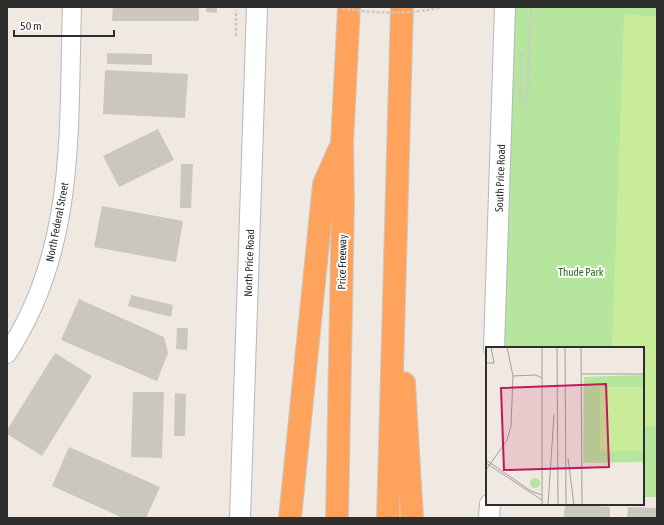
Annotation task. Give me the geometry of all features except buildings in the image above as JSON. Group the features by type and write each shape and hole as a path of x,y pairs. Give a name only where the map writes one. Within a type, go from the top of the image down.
{"highway":[{"name":"Price Freeway","path":"337,518 343,203 342,143 349,7"},
{"path":"388,518 402,7"},
{"path":"290,518 324,184 342,143"},
{"path":"394,288 406,398 412,518"}],"main road":[{"name":"North Price Road","path":"240,518 257,7"},
{"name":"South Price Road","path":"494,347 505,7"},
{"path":"489,518 490,505"}],"street":[{"name":"North Federal Street","path":"7,354 21,333 40,292 55,246 66,185 72,7"}],"path":[{"path":"337,7 389,14 430,10 443,7"},
{"path":"522,46 520,100 524,104 527,97 531,7"},
{"path":"236,10 236,36"}],"green space":[{"name":"Thude Park","path":"514,7 657,7 657,497 644,497 644,347 504,347"},
{"path":"624,15 657,16 657,426 644,426 644,347 612,347"}]}
